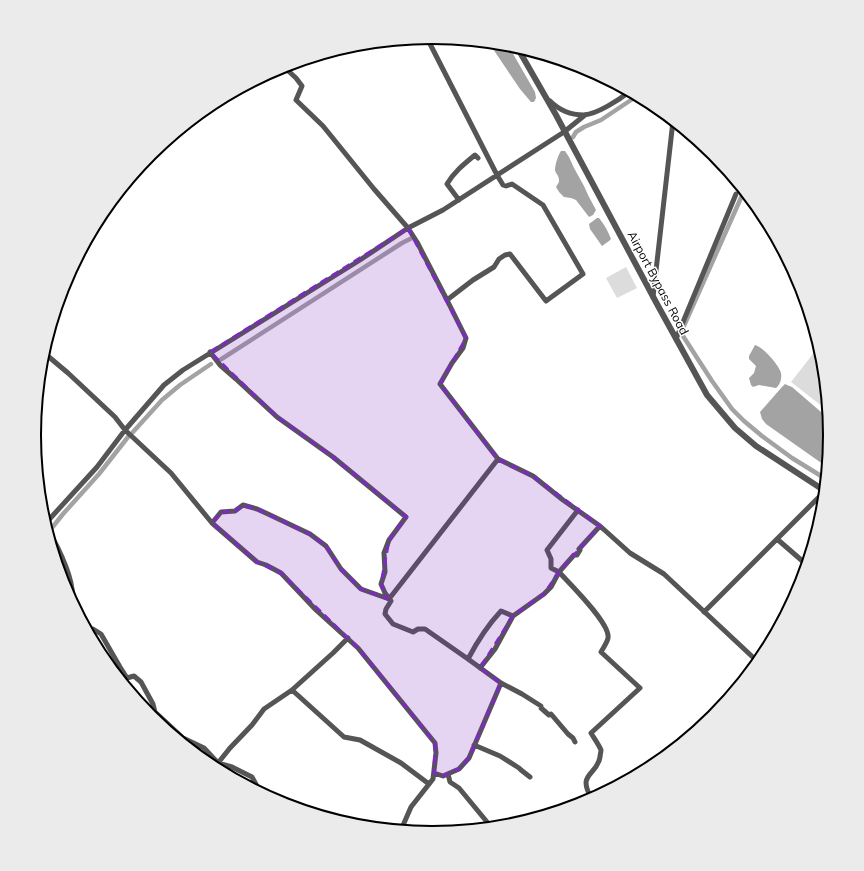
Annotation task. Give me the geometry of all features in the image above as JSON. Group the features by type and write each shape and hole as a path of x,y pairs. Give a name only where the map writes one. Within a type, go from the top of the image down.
{"street":[{"path":"430,44 504,186 512,184 543,205 583,274 546,300 510,254 505,255 494,267 473,280 447,300"},
{"name":"Airport Bypass Road","path":"522,55 565,132 707,395 735,428 756,446 820,488"},
{"path":"289,71 302,86 296,100 323,126 408,228 417,242 466,338 463,348 440,384 498,459 533,476 563,500 600,526 630,553 664,574 754,658"},
{"path":"50,518 97,467 125,430 164,385 183,370 360,260 408,228 459,200 565,132 585,115 600,110 624,95"},
{"path":"544,96 566,112 585,115"},
{"path":"653,297 672,127"},
{"path":"459,200 447,184 452,176 464,164 475,155 478,158"},
{"path":"676,339 736,194"},
{"path":"210,352 220,365 277,417 333,457 406,517 389,540 384,552 385,572 381,584 391,601 385,614 393,624 413,632 418,629 425,629 501,683 522,694 540,706 549,715 551,714 575,742"},
{"path":"49,357 115,417 125,430 171,473 212,523 257,562 281,573 316,610 358,648 435,743 436,753 433,779 411,807 404,826"},
{"path":"389,599 498,459"},
{"path":"704,612 818,497"},
{"path":"212,523 221,512 235,511 243,506 257,509 310,534 326,546 341,569 360,589 389,599"},
{"path":"578,510 547,550 551,559 551,568 559,572 596,614 607,632 608,638 600,652 640,688 591,733 601,751 600,760 587,777 585,784 589,794"},
{"path":"480,668 495,649 513,616 544,594 551,587 559,572 574,555 577,555 580,550 579,548 600,526"},
{"path":"777,539 802,561"},
{"path":"60,556 73,590"},
{"path":"468,659 481,635 502,611 513,616"},
{"path":"92,629 101,634 127,678 134,676 141,682 153,704 155,711"},
{"path":"218,763 252,725 264,709 292,690 348,638"},
{"path":"434,773 443,776 448,774 458,769 469,758 501,683"},
{"path":"292,690 344,737 360,740 401,763 429,784"},
{"path":"185,739 204,748 218,763"},
{"path":"474,745 500,756 530,777"},
{"path":"218,763 232,767 252,777 256,784"},
{"path":"448,774 450,782 459,788 487,822"}],"highlighted area":[{"path":"408,228 466,338 440,384 498,459 533,476 600,526 559,572 544,594 513,616 480,668 501,683 469,758 459,769 443,776 434,773 435,743 358,648 281,573 257,562 212,523 221,512 235,511 243,505 257,509 310,534 326,546 341,569 361,589 387,598 381,584 389,540 406,517 333,457 277,417 210,352"}],"shaded area":[{"path":"494,50 513,53 535,92 536,98 534,102 531,102 520,89"},
{"path":"561,151 565,151 569,157 596,210 593,215 589,217 576,200 564,197 556,187 559,180 555,168"},
{"path":"599,218 603,223 611,239 602,246 590,229 589,224"},
{"path":"626,267 637,288 617,298 606,278"},
{"path":"755,345 774,361 780,370 781,380 776,388 759,385 753,387 751,385 749,378 754,373 756,366 749,359 749,356"},
{"path":"814,353 820,384 822,406 791,382"},
{"path":"785,384 792,387 822,413 822,463 766,424 762,419 760,412"}],"waterway":[{"path":"573,137 576,132 601,120 632,99"},
{"path":"742,196 682,333 712,381 732,409 762,436 792,458 821,476"},
{"path":"220,360 412,238"},
{"path":"133,432 162,400 180,385 211,364"},
{"path":"52,528 99,474 128,437"}]}
